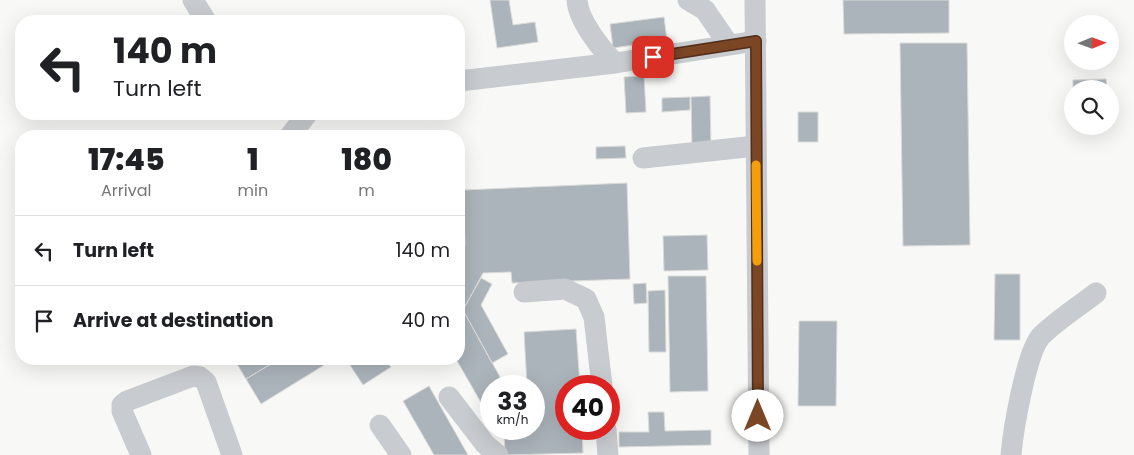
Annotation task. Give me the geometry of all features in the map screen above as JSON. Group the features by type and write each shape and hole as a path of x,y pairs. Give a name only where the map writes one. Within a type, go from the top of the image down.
{"street":[{"path":"193,0 202,15"},
{"path":"577,0 579,12 602,50 615,63"},
{"path":"688,0 705,10 729,45"},
{"path":"756,0 759,455"},
{"path":"465,80 615,63 756,41"},
{"path":"643,158 756,146"},
{"path":"524,292 565,290 586,299 594,317 601,375"},
{"path":"1011,455 1013,433 1029,365 1040,338 1096,293"},
{"path":"141,455 122,411 122,405 193,376 200,377 206,382 232,455"},
{"path":"448,397 485,444 498,455"},
{"path":"380,425 401,455"},
{"path":"607,440 608,455"}],"building":[{"path":"490,0 509,0 513,25 535,22 538,42 497,48"},
{"path":"843,0 949,0 949,33 844,34"},
{"path":"664,17 667,40 613,48 610,24"},
{"path":"900,43 967,43 970,245 903,246"},
{"path":"644,76 646,112 626,113 624,77"},
{"path":"1106,79 1106,80 1073,80"},
{"path":"710,96 711,147 692,148 691,97"},
{"path":"690,97 690,110 662,112 662,98"},
{"path":"798,112 818,112 818,142 798,142"},
{"path":"625,146 626,158 596,159 596,147"},
{"path":"627,183 630,279 512,283 511,272 483,273 465,306 465,190"},
{"path":"707,235 708,270 664,271 663,236"},
{"path":"995,274 1020,274 1020,340 994,340"},
{"path":"668,276 706,276 708,391 670,392"},
{"path":"481,278 492,284 481,305 508,354 492,363 465,314 465,306"},
{"path":"646,283 647,303 634,304 633,284"},
{"path":"665,290 666,352 649,352 648,291"},
{"path":"465,314 499,375 480,375 480,401 459,365 465,365"},
{"path":"799,321 837,321 836,406 798,406"},
{"path":"576,329 579,375 555,375 555,440 582,440 583,453 505,455 504,440 545,440 545,375 526,375 524,332"},
{"path":"238,365 269,365 246,379"},
{"path":"269,365 324,365 261,404 246,379"},
{"path":"350,365 390,365 391,367 363,385"},
{"path":"429,386 468,455 434,455 403,401"},
{"path":"648,412 664,412 665,431 711,430 711,445 619,447 620,432 649,432"}],"slow traffic":[{"path":"756,165 757,261"}],"route":[{"path":"653,57 756,41 758,416"}]}
